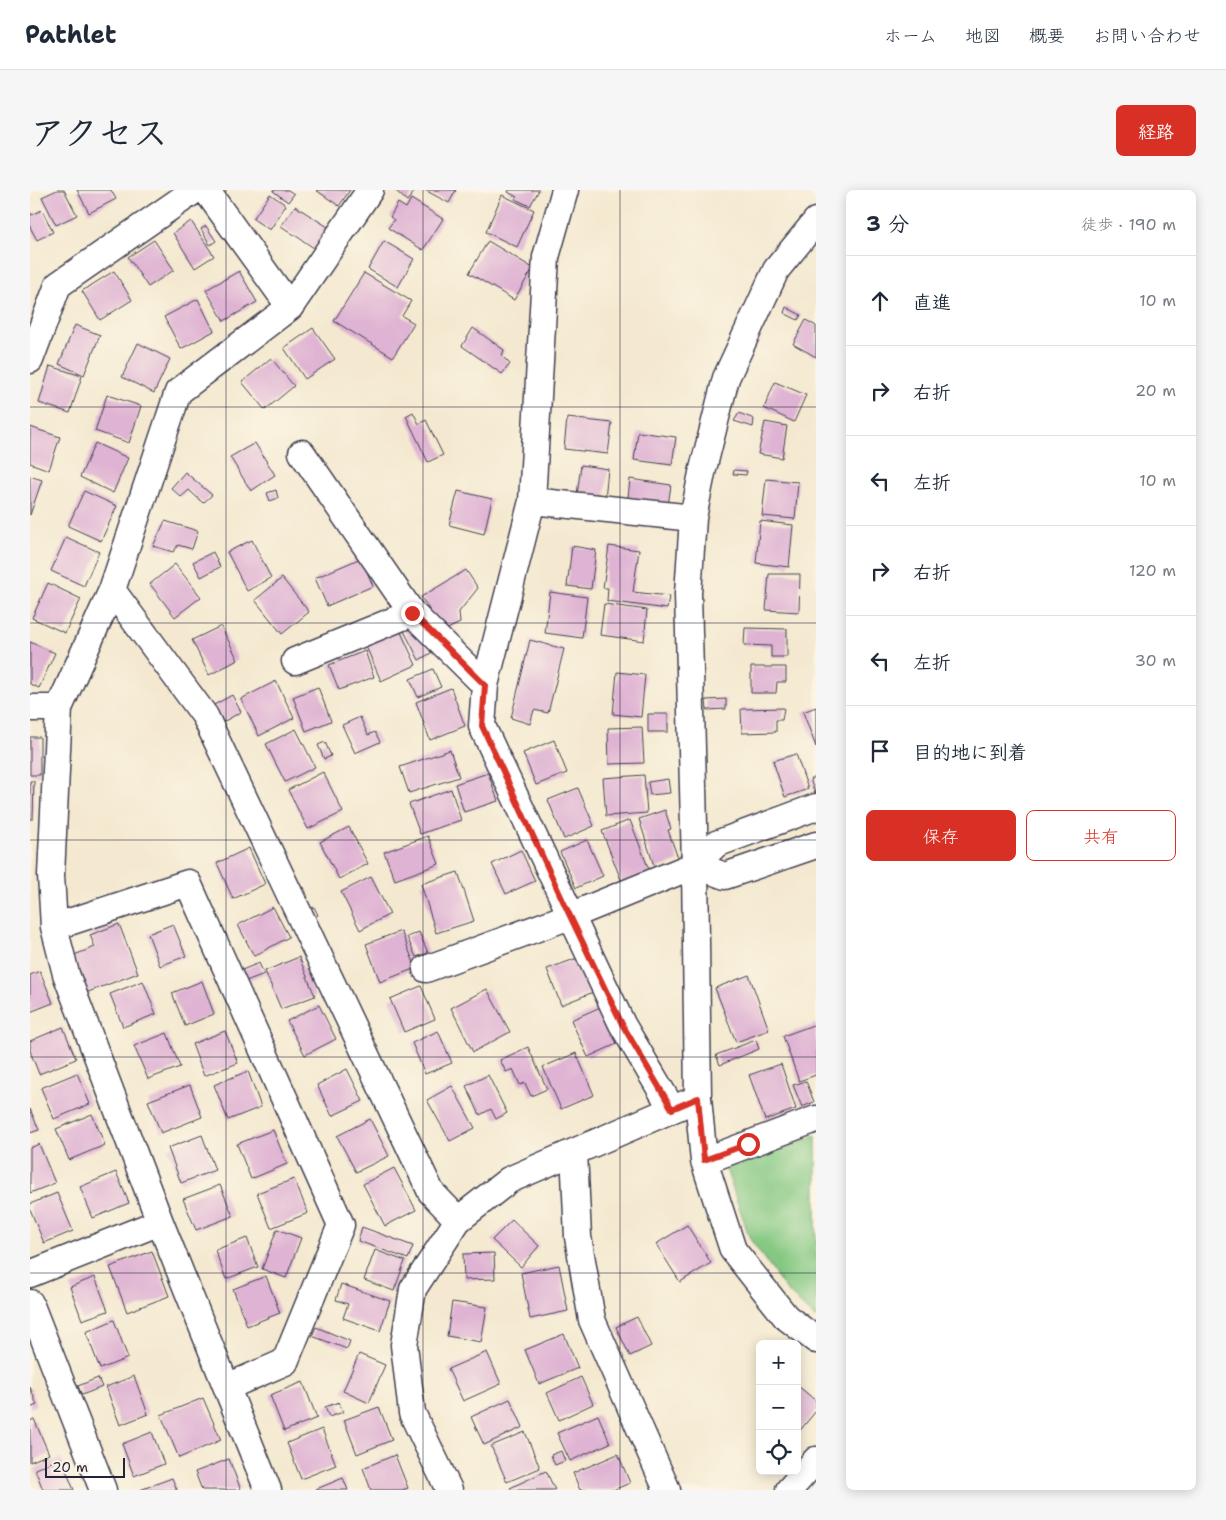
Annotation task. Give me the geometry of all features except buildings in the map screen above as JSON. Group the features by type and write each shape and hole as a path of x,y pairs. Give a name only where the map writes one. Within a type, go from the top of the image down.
{"street":[{"path":"30,360 58,285 195,190"},
{"path":"206,190 290,307"},
{"path":"268,1490 160,1222 66,974 54,927 51,875 59,708 112,590 178,392 290,307 370,190"},
{"path":"565,190 546,257 532,501 485,685 482,726 622,1024 672,1109"},
{"path":"816,221 776,270 726,378 702,473 694,518 688,594 695,866 698,1098 704,1160 734,1250 786,1317 816,1340"},
{"path":"302,453 412,613 485,685"},
{"path":"532,501 694,518"},
{"path":"112,590 205,716 431,1192 458,1220"},
{"path":"295,661 412,613"},
{"path":"30,708 59,708"},
{"path":"426,968 570,916 695,866 716,844 816,807"},
{"path":"695,866 725,876 816,845"},
{"path":"54,927 188,883 341,1226 285,1362 227,1387"},
{"path":"449,1490 412,1412 404,1344 413,1290 458,1220 509,1180 698,1098"},
{"path":"704,1160 816,1119"},
{"path":"574,1152 578,1237 592,1320 667,1490"},
{"path":"30,1274 160,1222"},
{"path":"30,1303 103,1490"},
{"path":"790,1490 816,1460"}],"green space":[{"path":"816,1135 816,1319 787,1291 750,1239 726,1169"}],"route":[{"path":"412,613 485,685 482,726 622,1024 672,1109 698,1098 704,1160 748,1144"}]}
